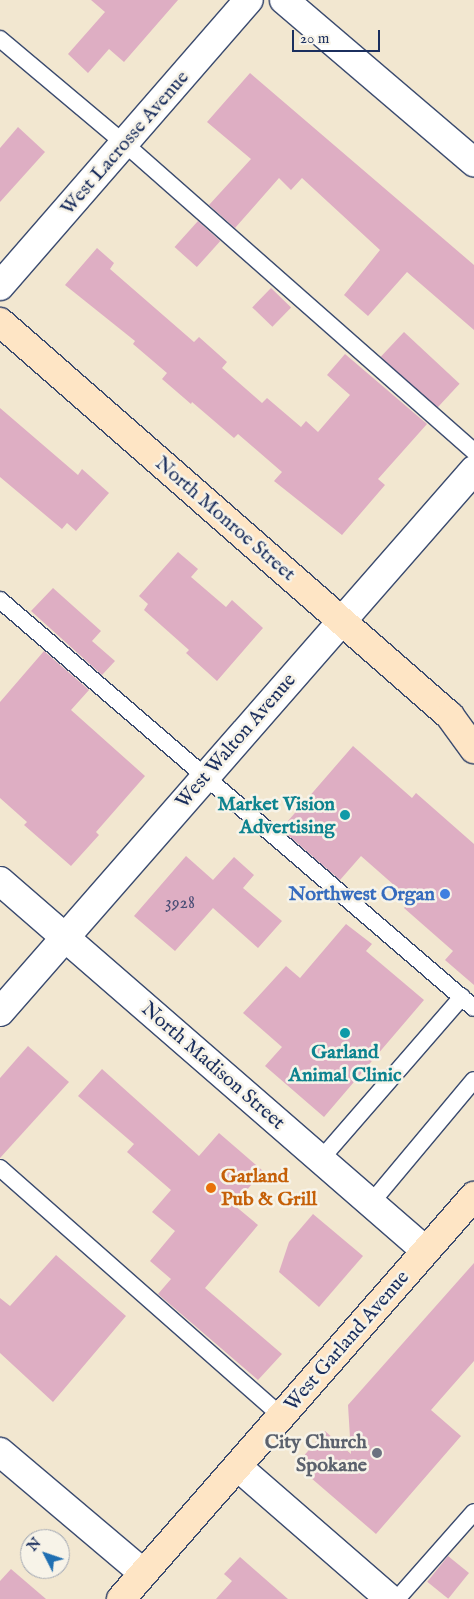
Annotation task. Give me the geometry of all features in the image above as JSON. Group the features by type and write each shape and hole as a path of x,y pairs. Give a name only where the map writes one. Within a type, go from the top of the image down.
{"main road":[{"name":"North Monroe Street","path":"0,322 450,716 474,749"},
{"name":"North Monroe Street","path":"450,716 474,729"},
{"name":"West Garland Avenue","path":"121,1599 474,1196"}],"street":[{"name":"West Lacrosse Avenue","path":"0,286 249,0"},
{"path":"284,0 474,162"},
{"name":"West Walton Avenue","path":"0,1012 474,470"},
{"name":"North Madison Street","path":"0,881 426,1251"},
{"path":"0,1452 143,1573"},
{"path":"238,1467 390,1599"}],"lane":[{"path":"0,38 124,143 474,452"},
{"path":"0,600 468,1002 321,1159"},
{"path":"371,1203 474,1080"},
{"path":"0,1168 282,1416"},
{"path":"398,1599 474,1512"}],"building":[{"path":"91,0 178,0 124,62 109,49 88,73 68,54 105,12"},
{"path":"250,73 474,265 474,330 407,272 368,316 344,295 380,250 302,178 291,190 279,178 235,228 209,205 251,159 207,122"},
{"path":"18,127 45,152 0,202 0,148"},
{"path":"198,221 220,241 197,267 175,247"},
{"path":"97,248 114,263 110,269 194,342 199,337 227,362 222,368 262,403 267,398 301,427 306,421 318,432 350,395 327,375 345,354 427,424 378,479 385,485 342,535 274,481 282,472 238,434 234,438 192,402 191,404 162,379 167,373 133,344 135,341 65,285"},
{"path":"271,288 291,307 272,327 252,307"},
{"path":"404,332 460,384 436,409 381,357"},
{"path":"0,408 78,475 82,469 109,493 76,531 67,523 62,529 0,477"},
{"path":"178,552 198,569 191,577 226,607 232,600 263,628 217,681 186,653 189,650 144,610 148,604 139,596"},
{"path":"53,588 101,631 92,641 115,661 102,675 31,611"},
{"path":"44,651 89,690 71,710 145,776 96,832 99,835 71,866 24,825 27,822 0,798 0,702"},
{"path":"353,746 412,798 416,793 474,844 474,985 445,960 453,951 404,908 411,900 361,856 340,880 281,829"},
{"path":"186,856 213,880 234,857 254,875 243,888 282,921 258,948 213,908 175,951 134,916"},
{"name":"Garland Animal Clinic","path":"346,924 372,944 366,951 424,1000 324,1117 265,1066 282,1047 243,1013 286,966 300,978"},
{"path":"28,1046 69,1082 0,1158 0,1078"},
{"path":"102,1069 199,1156 219,1133 263,1171 234,1205 258,1225 205,1288 282,1354 258,1380 158,1294 171,1279 150,1261 175,1231 152,1212 171,1190 127,1152 134,1144 78,1096"},
{"path":"313,1214 363,1256 319,1307 279,1272 289,1242"},
{"path":"56,1255 126,1316 53,1402 0,1353 0,1298 10,1306"},
{"name":"City Church Spokane","path":"474,1263 474,1361 431,1410 461,1436 376,1534 296,1465 325,1431 351,1454 348,1405"},
{"path":"448,1556 469,1573 448,1599 427,1582"},
{"path":"240,1557 288,1599 216,1599 232,1581 224,1574"},
{"path":"11,1569 20,1577 20,1579 23,1579 46,1599 0,1599 0,1581"}],"place":[{"name":"Market Vision Advertising","path":"345,815"},
{"name":"Northwest Organ","path":"445,894"},
{"name":"Garland Animal Clinic","path":"345,1033"},
{"name":"Garland Pub & Grill","path":"211,1188"},
{"name":"City Church Spokane","path":"377,1453"}]}
